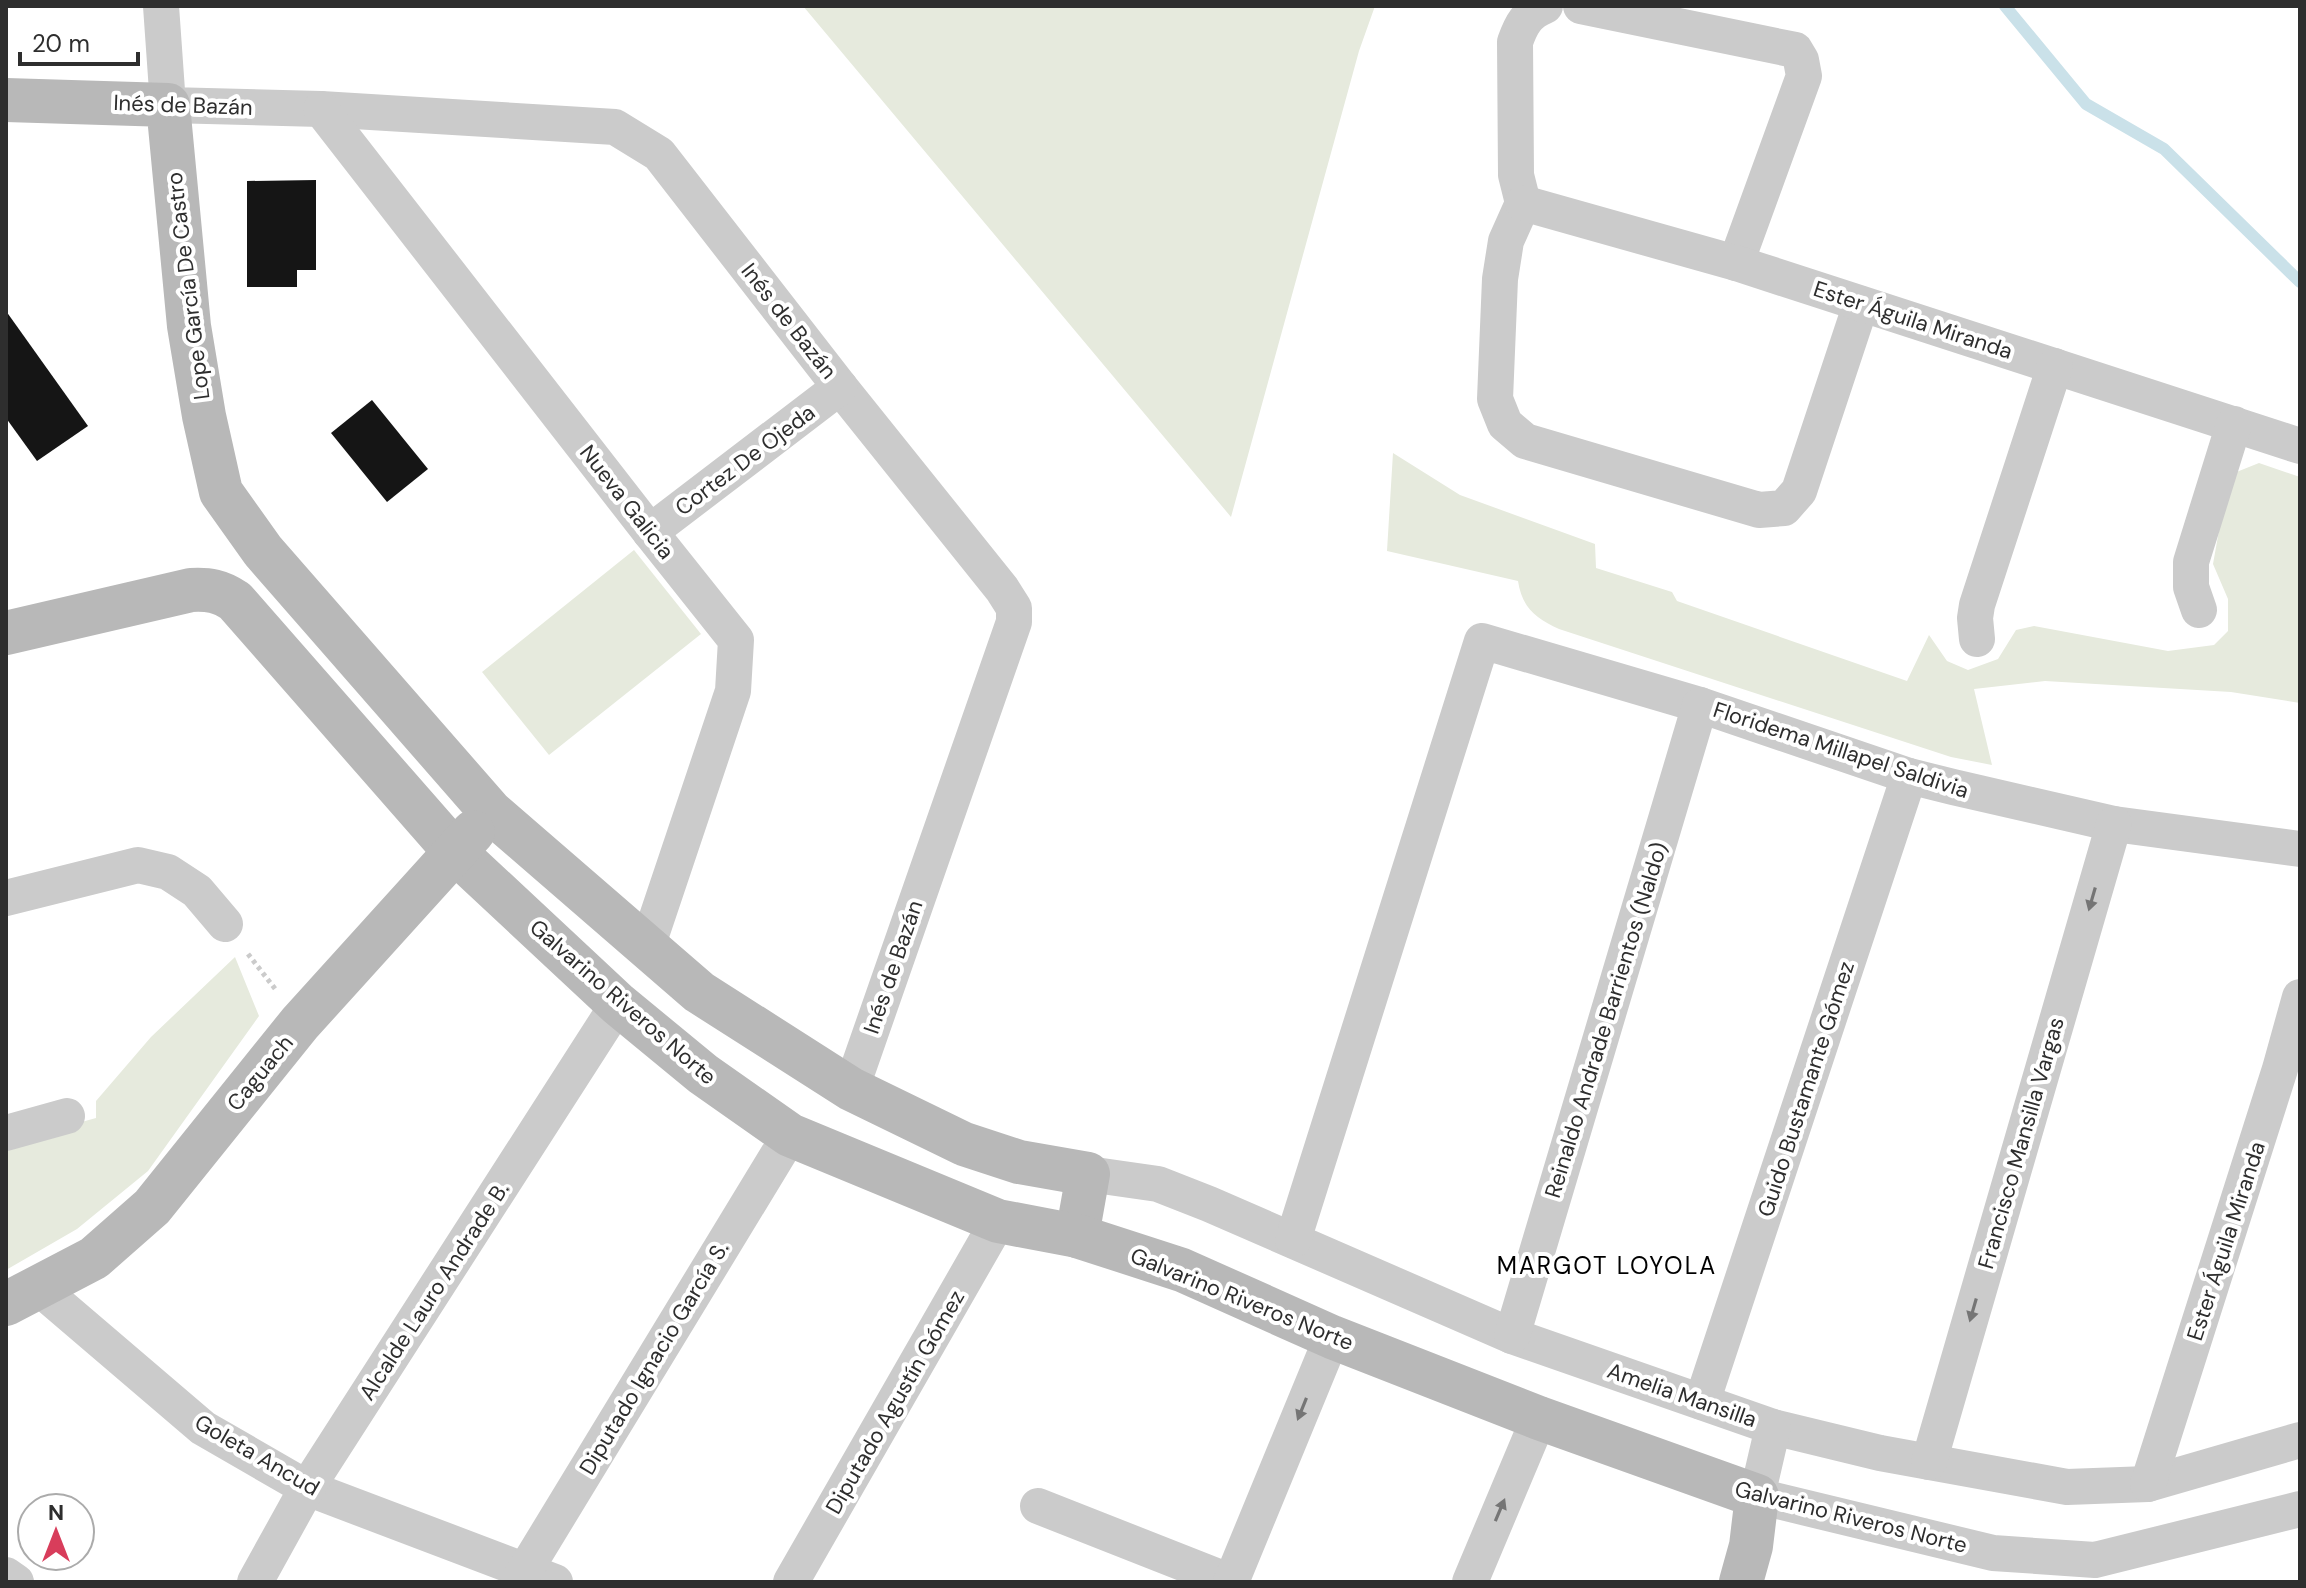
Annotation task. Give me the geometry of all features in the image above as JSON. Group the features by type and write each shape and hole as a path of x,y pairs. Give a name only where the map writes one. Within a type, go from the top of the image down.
{"street":[{"name":"Lope García De Castro","path":"161,6 189,326 204,416 221,492 263,551 491,812 699,992 851,1089 964,1144 1019,1162 1088,1174"},
{"path":"1545,6 1534,10 1522,23 1515,42 1516,175 1523,203 1506,241 1500,279 1495,399 1505,424 1525,441 1759,510 1784,508 1799,491 1861,304"},
{"path":"1581,6 1795,50 1804,76 1736,263"},
{"name":"Inés de Bazán","path":"6,100 321,109 615,127 659,154 1014,608 1014,622 851,1089"},
{"name":"Nueva Galicia","path":"321,109 736,640 733,691 647,947"},
{"name":"Ester Águila Miranda","path":"1523,203 1736,263 2300,446"},
{"path":"1977,639 1977,605 2055,366"},
{"name":"Cortez De Ojeda","path":"650,532 840,387"},
{"path":"2199,610 2191,587 2191,562 2234,424"},
{"name":"Galvarino Riveros Norte","path":"6,633 191,590 210,589 223,593 235,601 455,852 618,1004 703,1074 790,1135 998,1221 1077,1236 1182,1270 1332,1337 1539,1418 1757,1496 1993,1553 2095,1560 2300,1509"},
{"name":"Floridema Millapel Saldivia","path":"1293,1240 1482,641 1700,705 1909,776 2114,824 2300,849"},
{"name":"Reinaldo Andrade Barrientos (Naldo)","path":"1512,1336 1700,705"},
{"name":"Guido Bustamante Gómez","path":"1702,1402 1909,776"},
{"name":"Caguach","path":"22,1296 94,1258 152,1207 300,1023 491,812"},
{"name":"Francisco Mansilla Vargas","path":"1929,1462 2114,824"},
{"path":"6,898 138,865 168,872 197,891 225,924"},
{"name":"Ester Águila Miranda","path":"2148,1484 2290,1070 2300,997"},
{"name":"Alcalde Lauro Andrade B.","path":"255,1582 307,1488 618,1004"},
{"path":"6,1133 67,1116"},
{"name":"Diputado Ignacio García S.","path":"532,1578 790,1135"},
{"path":"1077,1236 1088,1174"},
{"name":"Amelia Mansilla","path":"1088,1174 1158,1184 1512,1336 1773,1427 1880,1453 2067,1487 2148,1484 2300,1440"},
{"name":"Diputado Agustín Gómez","path":"791,1582 998,1221"},
{"name":"Goleta Ancud","path":"22,1296 203,1428 307,1488 532,1578"},
{"path":"1038,1506 1231,1582 1332,1337"},
{"path":"1470,1582 1539,1418"},
{"path":"1741,1582 1751,1546 1757,1496 1773,1427"},
{"path":"6,1575 16,1582"}],"path":[{"path":"225,924 300,1023"}],"shaded area":[{"path":"803,6 1375,6 1359,51 1231,517"},
{"path":"1393,453 1460,495 1595,544 1596,568 1672,592 1677,601 1907,681 1929,635 1947,661 1968,670 1998,659 2016,630 2034,626 2168,651 2214,645 2228,631 2228,599 2213,564 2229,475 2259,463 2300,477 2300,703 2231,692 2045,681 1974,689 1992,765 1951,757 1559,629 1531,611 1518,581 1387,551"},
{"path":"634,550 701,634 549,755 482,672"},
{"path":"235,957 259,1016 148,1171 77,1229 6,1270 6,1143 96,1118 96,1101 151,1037"}],"building":[{"path":"316,180 316,270 297,270 297,287 247,287 247,181"},
{"path":"6,311 88,426 37,461 6,418"},
{"path":"372,400 428,469 387,502 331,433"}],"waterway":[{"path":"2005,6 2086,104 2164,149 2300,282"}],"district":[{"name":"MARGOT LOYOLA","path":"1607,1265"}]}
